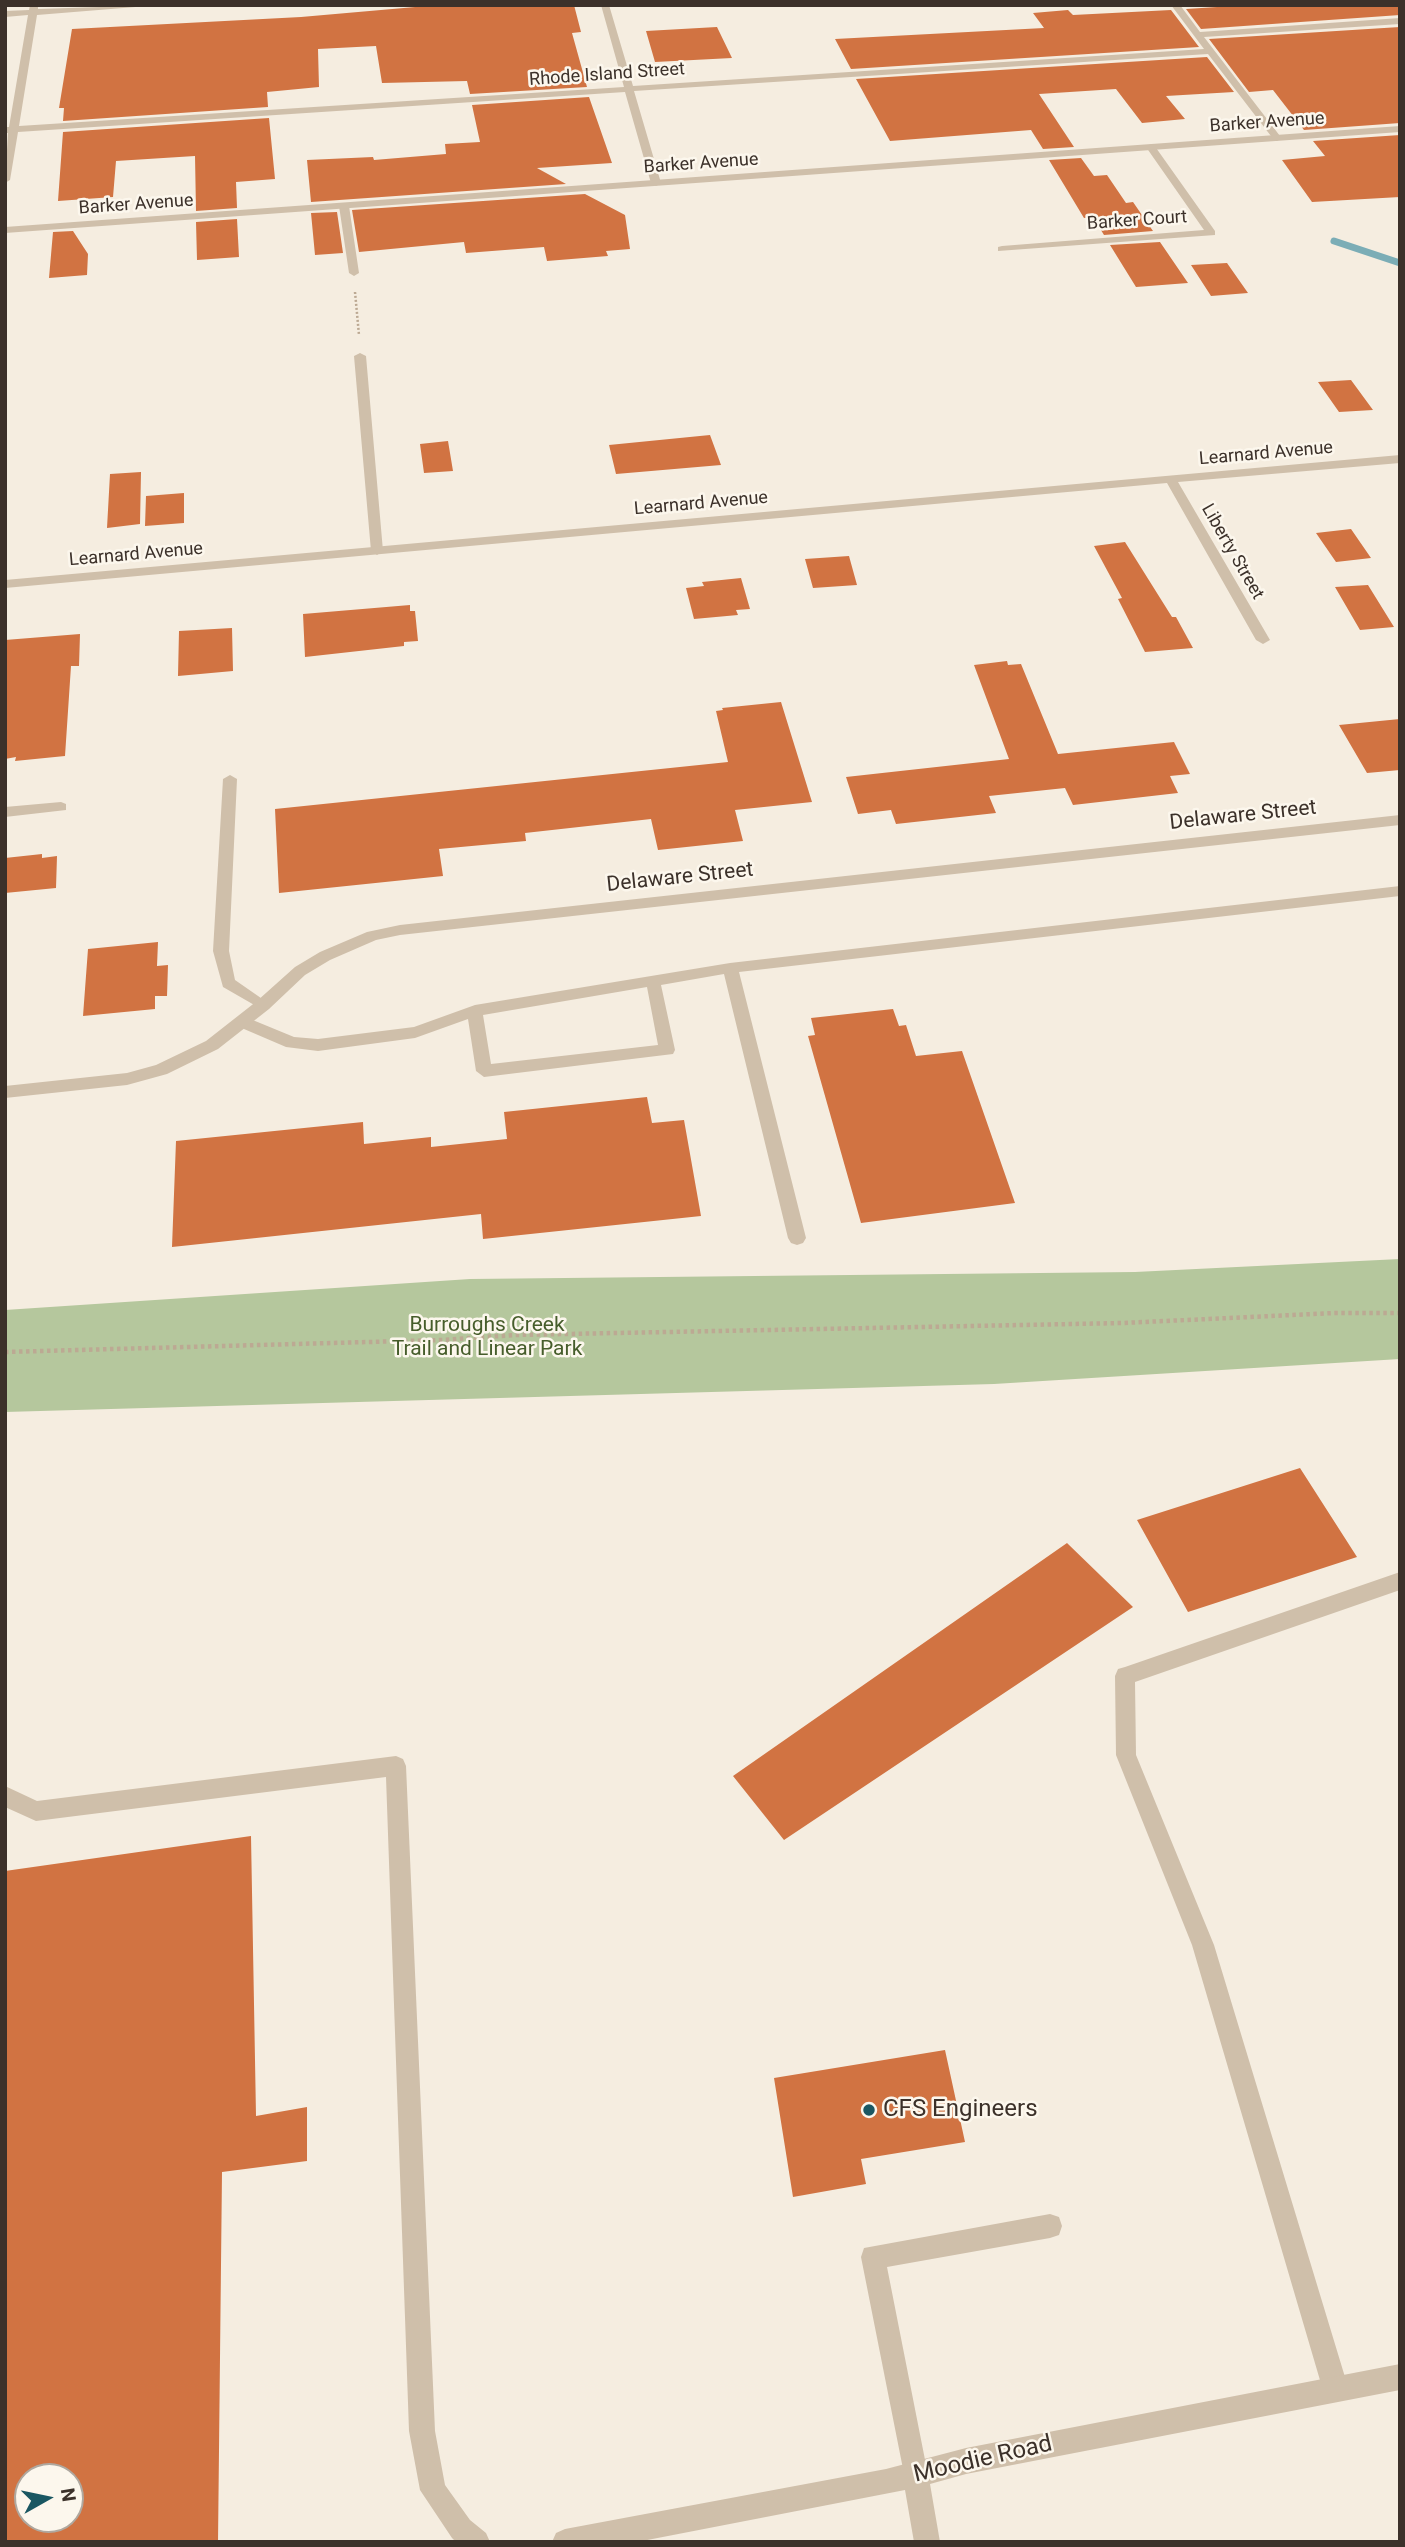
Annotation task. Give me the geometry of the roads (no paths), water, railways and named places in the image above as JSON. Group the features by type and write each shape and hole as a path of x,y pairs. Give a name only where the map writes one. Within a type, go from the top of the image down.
{"street":[{"path":"5,14 33,9 156,5"},
{"path":"605,5 656,183"},
{"path":"1175,5 1277,138"},
{"path":"5,180 9,130 33,9"},
{"path":"1198,35 1400,21"},
{"name":"Rhode Island Street","path":"9,130 1210,51"},
{"name":"Barker Avenue","path":"5,230 1400,129"},
{"name":"Barker Court","path":"1002,249 1211,233 1151,147"},
{"path":"344,206 354,273"},
{"path":"360,356 377,551"},
{"name":"Learnard Avenue","path":"5,584 1400,459"},
{"name":"Liberty Street","path":"1171,480 1263,640"},
{"path":"230,779 221,951 228,982 263,1005"},
{"path":"5,812 61,807"},
{"name":"Delaware Street","path":"5,1092 127,1079 162,1070 212,1045 243,1022 300,971 325,956 372,936 400,930 1400,820"},
{"path":"243,1022 292,1043 318,1045 415,1032 475,1011 730,968 1400,891"},
{"path":"730,968 797,1238"},
{"path":"475,1011 484,1071 667,1050 653,981"},
{"path":"1335,2387 1203,1945 1126,1755 1125,1676 1400,1581"},
{"path":"5,1796 36,1811 396,1766 422,2431 433,2490 461,2529 477,2542"},
{"path":"927,2542 873,2257 1050,2226"},
{"name":"Moodie Road","path":"565,2542 915,2474 967,2460 1335,2387 1400,2377"}],"waterway":[{"path":"1334,241 1400,263"}],"place":[{"name":"CFS Engineers","path":"869,2110"}],"park label":[{"name":"Burroughs Creek Trail and Linear Park","path":"487,1338"}]}
